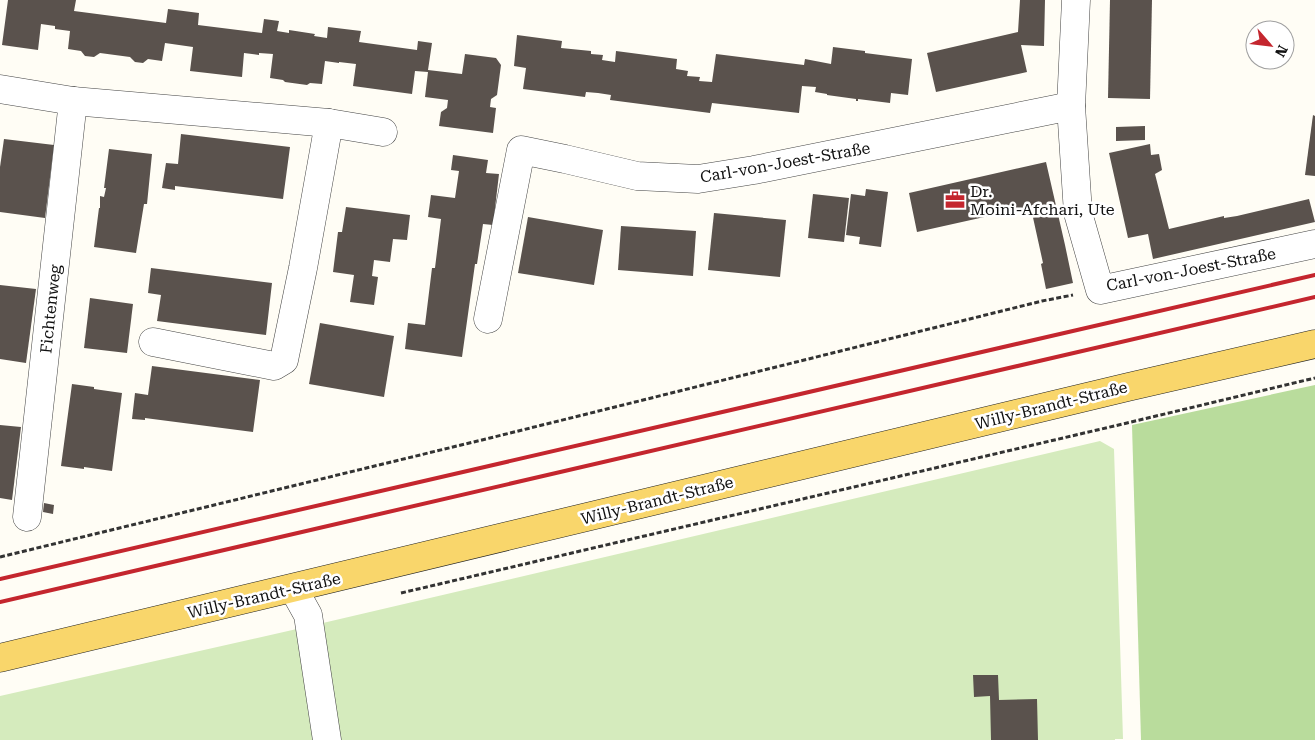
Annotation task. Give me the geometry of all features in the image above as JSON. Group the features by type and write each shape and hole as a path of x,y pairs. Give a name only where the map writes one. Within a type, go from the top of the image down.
{"main road":[{"name":"Willy-Brandt-Straße","path":"0,658 1128,387 1315,344"}],"street":[{"name":"Carl-von-Joest-Straße","path":"1076,0 1071,106 1078,213 1100,290 1315,244"},
{"path":"0,89 73,101 329,123 383,132"},
{"name":"Fichtenweg","path":"27,517 73,101"},
{"name":"Carl-von-Joest-Straße","path":"488,319 521,150 637,176 698,179 764,168 1071,106"},
{"path":"153,342 274,366 284,360 329,123"},
{"path":"293,588 308,615 327,740"}],"path":[{"path":"0,557 1042,301"},
{"path":"393,595 1315,378"}],"green space":[{"path":"1315,385 1315,740 1141,740 1132,425"},
{"path":"1100,441 1114,449 1123,739 0,740 0,696 310,626"}],"building":[{"path":"8,0 76,0 74,11 166,23 168,9 199,13 198,25 262,33 264,19 279,21 277,31 289,33 289,30 327,38 328,27 361,31 359,42 417,50 418,41 432,43 428,70 462,74 465,54 496,58 501,65 497,95 491,99 490,107 496,108 493,133 439,126 441,112 447,108 448,100 425,97 428,72 415,71 412,94 353,86 356,64 339,62 325,61 322,84 310,83 307,85 270,78 273,54 244,53 242,77 190,71 193,47 165,43 162,61 148,59 143,63 135,62 130,57 100,53 94,57 85,56 81,51 68,49 70,31 55,29 55,26 41,24 38,50 2,45"},
{"path":"1020,0 1045,0 1044,46 1021,45 1027,72 936,92 927,53 1018,32"},
{"path":"1110,0 1152,0 1150,99 1108,98"},
{"path":"517,35 562,41 561,48 591,51 591,54 603,55 602,60 615,62 616,51 677,59 676,69 688,71 687,76 700,77 699,81 712,82 716,54 804,65 805,59 831,64 833,47 912,59 908,95 891,93 890,103 858,99 856,101 856,99 815,92 816,87 802,86 799,113 712,103 710,113 610,100 611,95 598,93 586,92 585,97 523,89 526,68 514,66"},
{"path":"1313,115 1315,116 1315,176 1305,175"},
{"path":"1145,126 1145,140 1116,141 1116,127"},
{"path":"181,134 290,147 283,199 175,186 175,190 162,188 166,163 178,164"},
{"path":"4,139 54,145 45,218 0,212 0,167"},
{"path":"1150,144 1151,155 1159,154 1162,170 1155,174 1169,229 1224,216 1224,218 1237,216 1309,199 1315,222 1153,259 1148,234 1128,238 1109,153"},
{"path":"109,149 152,154 147,204 144,204 136,253 94,247 100,196 104,197 106,188 104,188"},
{"path":"453,155 488,160 486,173 499,174 493,225 483,224 477,264 475,264 462,357 405,349 408,323 425,325 432,268 435,268 441,219 428,217 431,195 455,198 459,171 451,170"},
{"path":"1046,162 1073,283 1046,289 1041,264 1043,263 1029,207 917,232 909,193"},
{"path":"866,189 888,192 881,247 859,244 860,237 846,235 851,194 865,196"},
{"path":"813,194 849,198 844,242 808,238"},
{"path":"346,207 410,215 407,240 393,239 390,262 374,260 372,276 378,277 374,305 350,302 354,275 333,272 338,232 342,232"},
{"path":"714,213 786,220 780,277 708,270"},
{"path":"528,217 603,230 594,285 518,273"},
{"path":"621,226 696,231 693,276 618,270"},
{"path":"151,268 272,283 266,335 157,321 161,295 148,293"},
{"path":"0,285 36,289 26,363 0,359"},
{"path":"90,298 133,304 127,353 84,348"},
{"path":"320,323 394,336 384,397 309,384"},
{"path":"152,366 260,380 253,432 145,418 145,420 132,419 135,393 148,395"},
{"path":"72,384 122,393 112,471 61,466"},
{"path":"0,425 21,427 12,500 0,498"},
{"path":"44,503 54,505 53,514 43,512"},
{"path":"973,675 998,675 999,700 1037,699 1038,740 991,740 990,696 974,697"}],"railway":[{"path":"0,579 1315,275"},
{"path":"0,602 1315,297"}],"place":[{"name":"Dr. Moini-Afchari, Ute","path":"955,200"}]}
